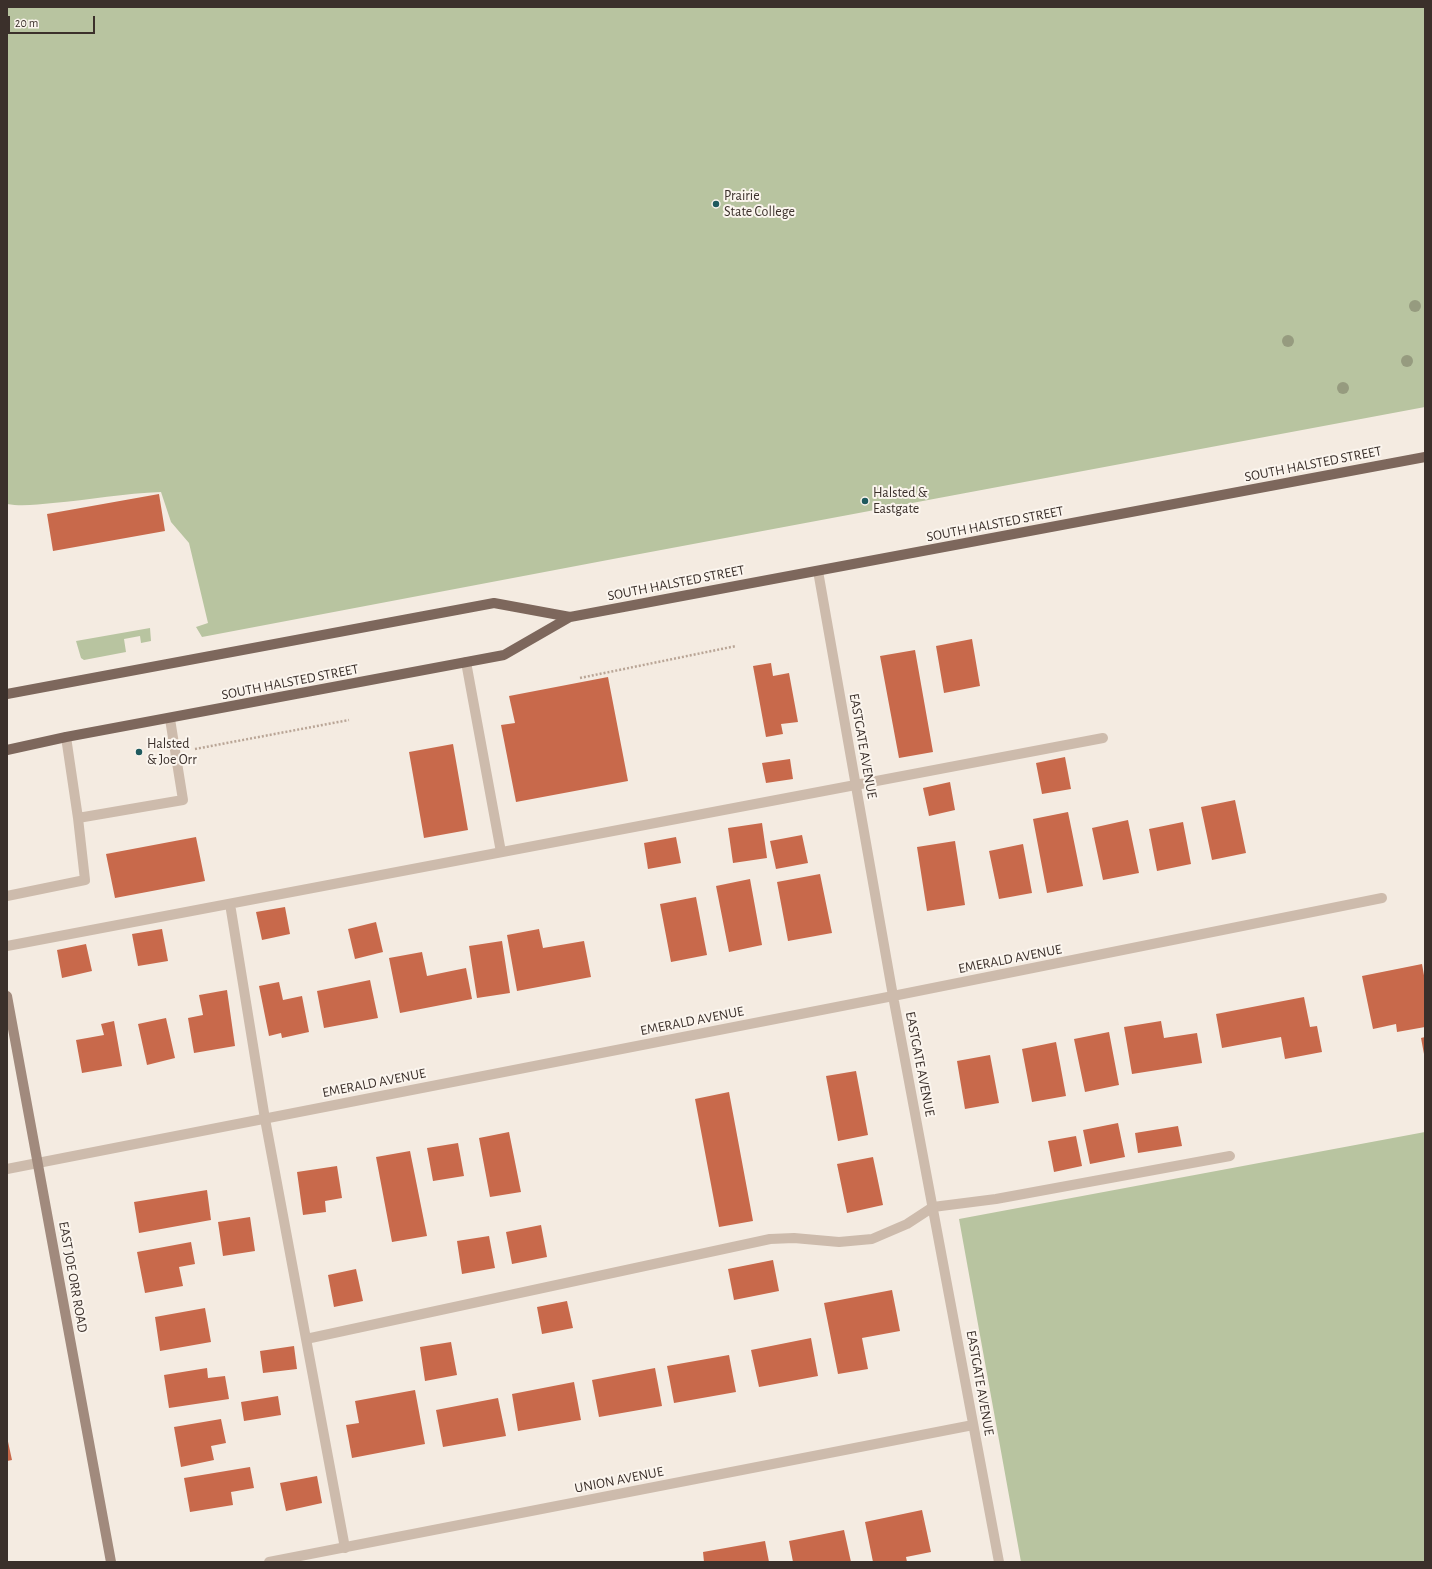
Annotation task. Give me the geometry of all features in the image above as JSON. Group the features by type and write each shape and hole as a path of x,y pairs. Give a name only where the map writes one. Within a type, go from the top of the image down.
{"main road":[{"name":"SOUTH HALSTED STREET","path":"7,750 66,737 170,719 504,655 570,617 1425,457"},
{"name":"SOUTH HALSTED STREET","path":"7,694 494,603 570,617"}],"street":[{"name":"EASTGATE AVENUE","path":"818,571 893,996 999,1562"},
{"path":"466,662 501,852"},
{"path":"78,818 183,800 170,719"},
{"path":"7,896 85,880 78,818 66,737"},
{"path":"7,946 1103,738"},
{"name":"EMERALD AVENUE","path":"7,1169 893,996 1382,898"},
{"path":"230,904 265,1119 344,1548"},
{"name":"EAST JOE ORR ROAD","path":"7,996 111,1562"},
{"path":"306,1339 770,1239 794,1238 839,1242 872,1239 907,1224 933,1206 996,1199 1230,1156"},
{"name":"UNION AVENUE","path":"269,1562 973,1425"}],"path":[{"path":"580,678 736,646"},
{"path":"208,746 349,720"}],"green space":[{"name":"Prairie State College","path":"7,7 1425,7 1425,407 202,637 196,627 208,623 189,543 171,522 161,492 30,505 7,504"},
{"path":"150,628 151,641 141,643 140,636 124,639 126,652 84,660 81,658 76,641"},
{"path":"1425,1132 1425,1562 1021,1562 959,1219"}],"building":[{"path":"159,494 165,531 53,551 47,514"},
{"path":"972,639 980,686 944,693 936,646"},
{"path":"915,650 933,752 899,758 880,656"},
{"path":"771,663 773,676 789,673 798,722 781,724 783,734 766,737 753,666"},
{"path":"608,677 628,781 516,802 501,725 515,723 509,696"},
{"path":"453,744 468,830 424,838 409,752"},
{"path":"1065,757 1071,789 1042,794 1036,763"},
{"path":"790,759 793,779 766,783 762,763"},
{"path":"950,782 955,810 929,816 923,788"},
{"path":"1235,800 1246,853 1212,860 1201,807"},
{"path":"1068,812 1083,886 1047,893 1033,819"},
{"path":"1128,820 1139,873 1103,880 1092,828"},
{"path":"1183,822 1191,864 1157,871 1149,829"},
{"path":"762,823 767,858 733,863 728,828"},
{"path":"802,835 808,863 776,869 770,841"},
{"path":"196,837 205,881 115,898 106,854"},
{"path":"676,837 681,863 648,869 644,843"},
{"path":"955,841 965,905 927,911 917,847"},
{"path":"1023,844 1032,893 999,899 989,851"},
{"path":"820,874 832,933 788,941 777,882"},
{"path":"750,879 762,945 729,952 716,886"},
{"path":"696,897 707,955 671,962 660,904"},
{"path":"285,907 290,934 262,940 256,912"},
{"path":"376,922 383,952 355,959 348,929"},
{"path":"162,929 168,961 138,966 132,934"},
{"path":"539,929 543,948 584,941 591,977 517,991 507,935"},
{"path":"502,941 510,993 477,998 469,946"},
{"path":"86,944 92,971 62,978 57,950"},
{"path":"422,952 427,976 466,968 472,999 400,1013 389,958"},
{"path":"1422,964 1425,981 1425,1027 1397,1032 1396,1024 1373,1029 1362,976"},
{"path":"370,980 378,1018 324,1028 317,991"},
{"path":"279,982 283,1000 302,996 309,1032 282,1038 281,1033 269,1036 259,986"},
{"path":"227,990 235,1046 194,1053 188,1018 203,1015 199,995"},
{"path":"1304,997 1310,1027 1317,1026 1322,1052 1285,1059 1281,1037 1222,1048 1216,1014"},
{"path":"166,1018 175,1058 147,1065 138,1024"},
{"path":"114,1021 122,1066 82,1073 76,1040 104,1035 101,1024"},
{"path":"1161,1021 1164,1038 1197,1033 1202,1063 1132,1074 1124,1027"},
{"path":"1109,1032 1119,1085 1085,1092 1074,1039"},
{"path":"1425,1037 1425,1054 1424,1054 1421,1038"},
{"path":"1056,1042 1066,1096 1032,1102 1022,1049"},
{"path":"990,1055 999,1103 965,1109 957,1061"},
{"path":"856,1071 868,1135 838,1141 826,1076"},
{"path":"729,1092 753,1221 719,1227 695,1099"},
{"path":"1118,1123 1125,1157 1090,1164 1083,1130"},
{"path":"1178,1126 1182,1146 1138,1153 1135,1133"},
{"path":"509,1132 521,1192 490,1197 479,1138"},
{"path":"1076,1136 1082,1166 1054,1172 1048,1141"},
{"path":"458,1143 464,1176 433,1181 427,1148"},
{"path":"410,1151 427,1236 392,1242 376,1157"},
{"path":"873,1157 883,1205 847,1213 837,1164"},
{"path":"337,1166 342,1198 325,1201 326,1212 303,1215 297,1172"},
{"path":"207,1190 211,1220 139,1233 134,1202"},
{"path":"250,1217 255,1251 223,1256 218,1222"},
{"path":"541,1225 547,1257 512,1264 506,1232"},
{"path":"489,1236 495,1268 462,1274 457,1241"},
{"path":"191,1242 195,1264 179,1267 183,1286 145,1293 137,1252"},
{"path":"773,1260 779,1291 734,1300 728,1269"},
{"path":"356,1269 363,1301 334,1307 328,1275"},
{"path":"892,1290 900,1331 862,1338 868,1369 838,1374 824,1303"},
{"path":"567,1301 573,1328 542,1334 537,1307"},
{"path":"205,1308 211,1342 160,1351 155,1317"},
{"path":"811,1338 818,1376 759,1387 751,1350"},
{"path":"451,1342 457,1375 425,1381 420,1347"},
{"path":"294,1346 297,1369 263,1373 260,1351"},
{"path":"729,1355 736,1392 674,1403 667,1366"},
{"path":"207,1368 208,1378 225,1376 229,1399 169,1408 164,1375"},
{"path":"655,1368 662,1406 599,1417 592,1380"},
{"path":"574,1382 581,1420 518,1431 512,1394"},
{"path":"415,1390 425,1444 352,1458 346,1425 359,1423 355,1401"},
{"path":"278,1396 281,1415 244,1421 241,1402"},
{"path":"498,1398 506,1436 443,1447 436,1410"},
{"path":"221,1419 226,1443 211,1446 214,1460 181,1467 174,1427"},
{"path":"7,1437 12,1460 7,1461"},
{"path":"250,1467 254,1488 231,1492 233,1505 190,1512 184,1478"},
{"path":"317,1476 322,1503 286,1511 280,1483"},
{"path":"922,1510 931,1552 906,1557 907,1562 873,1562 865,1522"},
{"path":"844,1530 851,1562 793,1562 789,1541"},
{"path":"765,1541 769,1562 704,1562 703,1552"}],"place":[{"name":"Prairie State College","path":"716,204"},
{"name":"Halsted & Eastgate","path":"865,501"},
{"name":"Halsted & Joe Orr","path":"139,752"}]}
